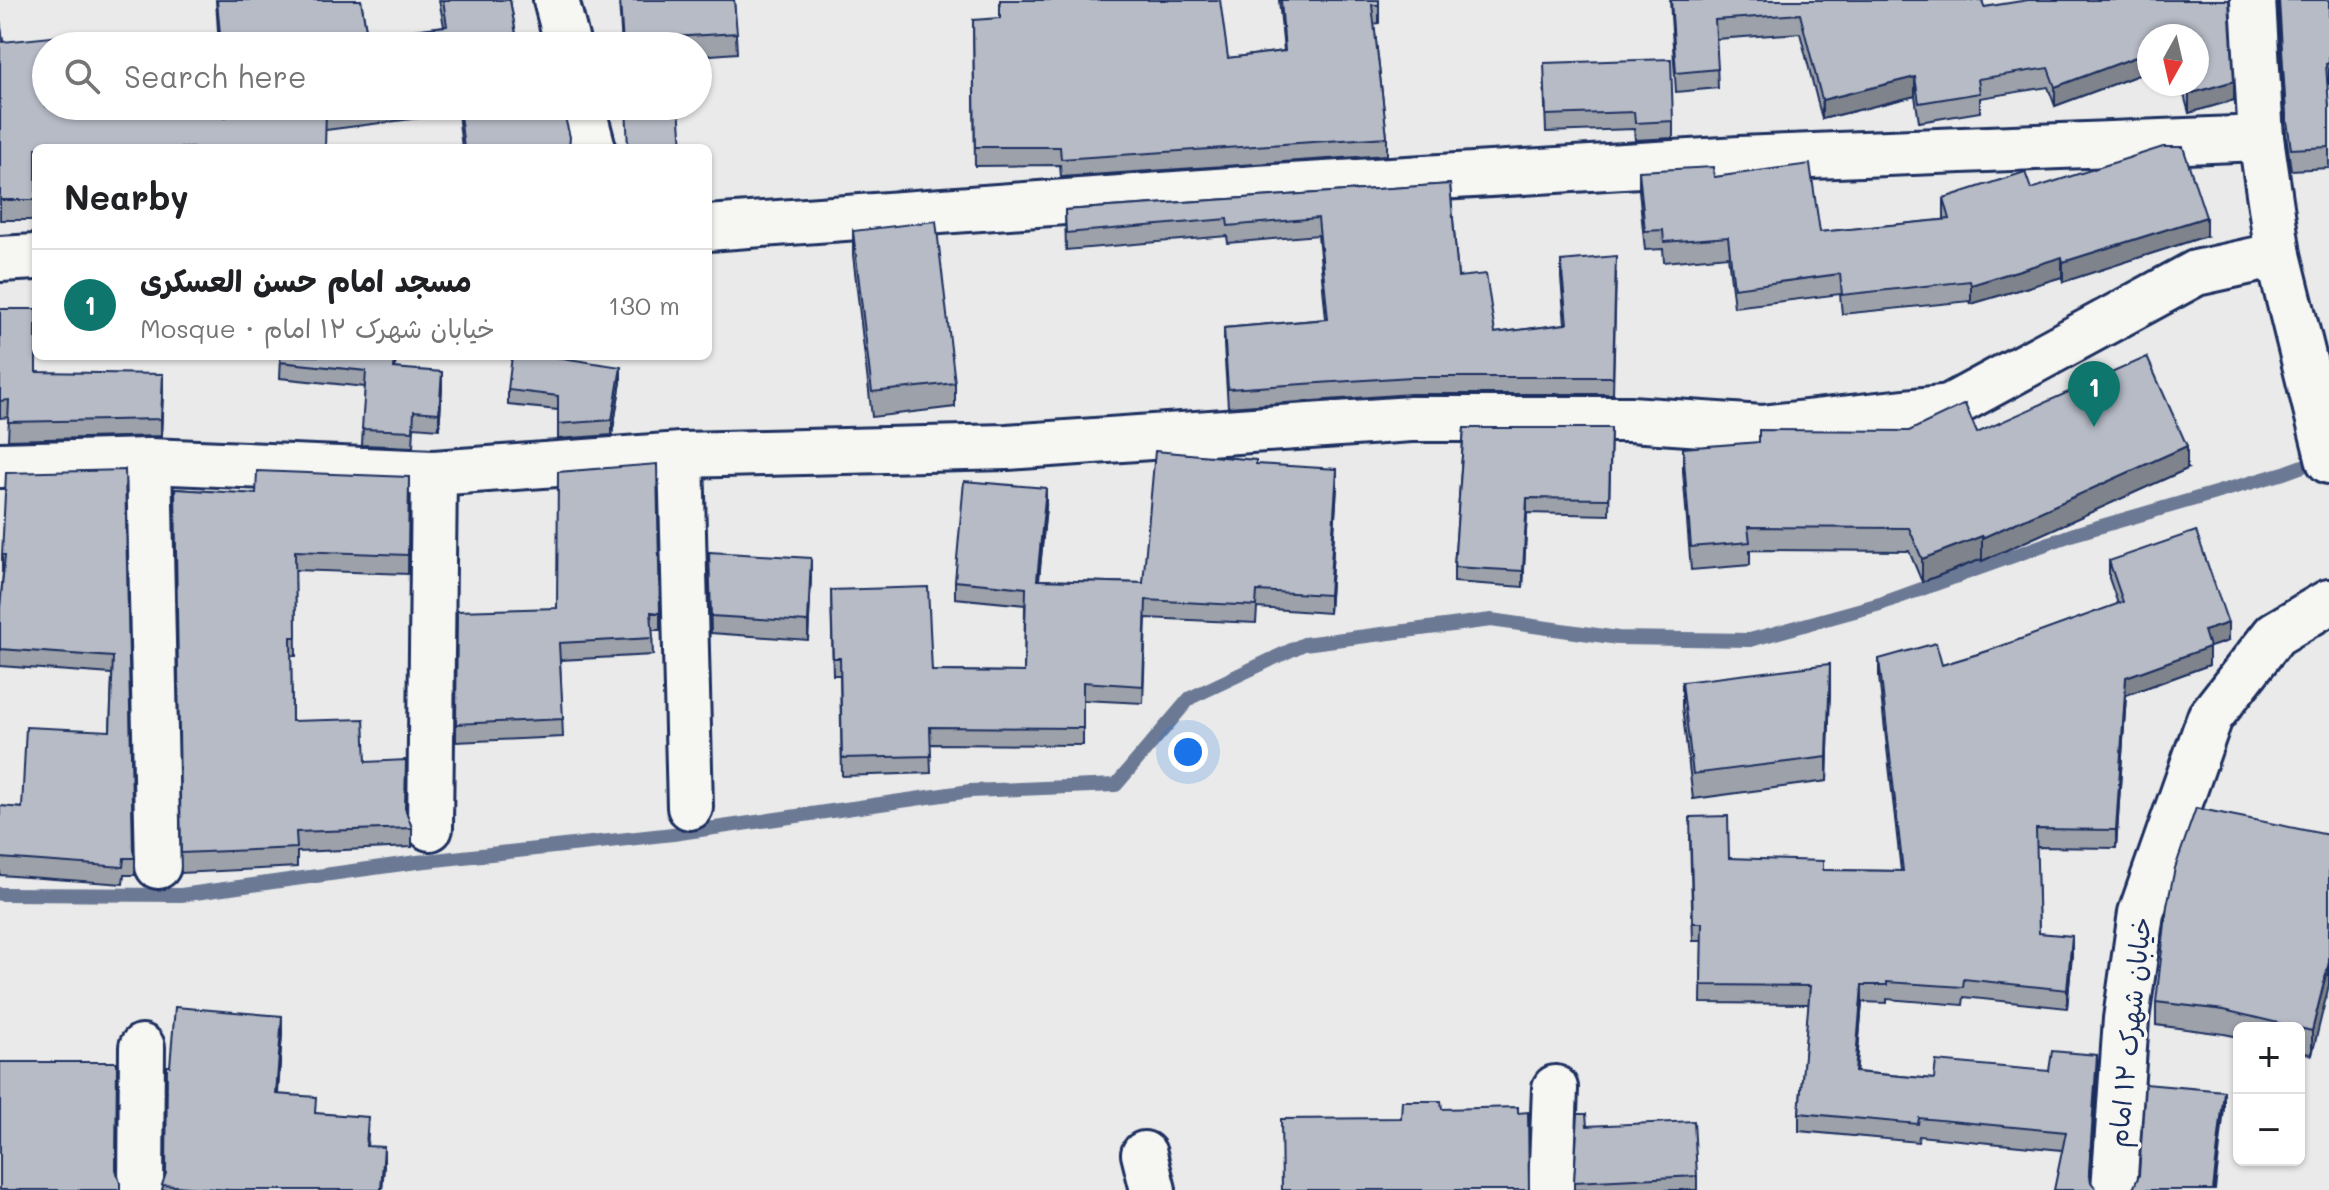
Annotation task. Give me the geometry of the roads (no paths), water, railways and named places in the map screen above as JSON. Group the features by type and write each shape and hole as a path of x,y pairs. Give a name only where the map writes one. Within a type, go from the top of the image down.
{"street":[{"path":"556,0 564,32"},
{"path":"2253,0 2261,138 2278,255 2326,446"},
{"path":"586,120 592,144"},
{"path":"712,228 1258,188 1708,161 2261,138"},
{"path":"0,465 149,461 434,473 681,455 1007,447 1411,419 1630,419 1762,428 1949,407 2196,273 2278,255"},
{"path":"0,259 32,257"},
{"path":"681,455 690,807"},
{"path":"149,461 158,866"},
{"path":"430,828 434,473"},
{"name":"خیابان شهرک ۱۲ امام","path":"2114,1190 2126,1019 2141,913 2210,717 2275,634 2329,602"},
{"path":"141,1190 142,1047"},
{"path":"1551,1190 1555,1088"}],"waterway":[{"path":"0,894 181,895 417,862 673,834 970,791 1116,785 1190,698 1304,644 1491,620 1618,638 1750,640 1880,604 2074,534 2284,473 2325,458"}],"place":[{"name":"مسجد امام حسن العسکری","path":"2094,427"}]}
